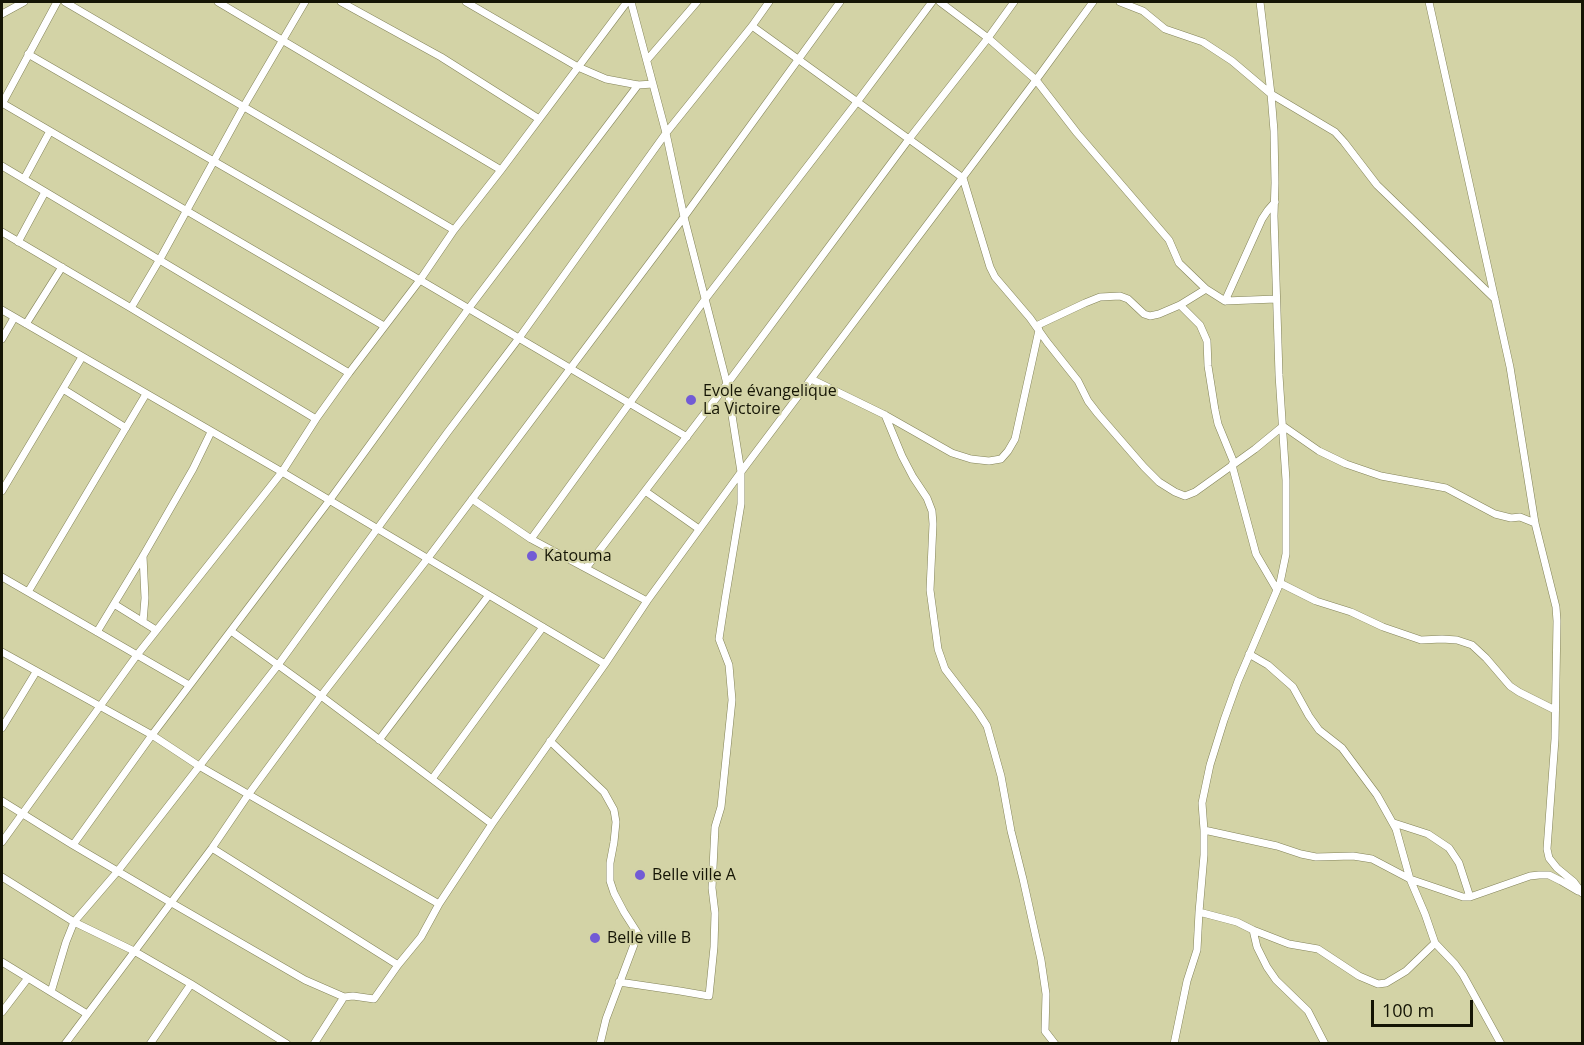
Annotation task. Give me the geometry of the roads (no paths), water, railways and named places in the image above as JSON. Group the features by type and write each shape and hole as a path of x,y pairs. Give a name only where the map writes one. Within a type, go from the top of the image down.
{"street":[{"path":"2,14 24,2"},
{"path":"57,2 2,103 384,326"},
{"path":"65,2 454,230"},
{"path":"218,2 501,170"},
{"path":"131,308 213,160 305,2"},
{"path":"341,2 451,63 539,119"},
{"path":"466,2 578,67 606,79 638,85 653,84"},
{"path":"2,842 137,655 282,472 316,419 420,280 454,230 629,2"},
{"path":"619,982 709,996 714,947 715,913 712,888 715,827 721,807 732,700 729,665 719,639 741,504 741,472 727,384 684,217 666,133 629,2"},
{"path":"647,60 697,2"},
{"path":"51,992 74,922 117,872 278,665 519,338 666,133 769,2"},
{"path":"65,1044 212,848 321,696 428,558 684,217 840,2"},
{"path":"531,539 706,298 932,2"},
{"path":"940,2 988,38 1036,80 1077,133 1169,240 1179,263 1206,289 1225,301 1276,299"},
{"path":"586,568 1014,2"},
{"path":"2,801 117,872 305,980 344,997 374,999 421,937 439,904 492,824 647,601 1093,2"},
{"path":"1120,2 1143,11 1166,29 1203,42 1232,61 1271,94 1335,132 1377,185 1495,299"},
{"path":"1174,1044 1187,981 1197,950 1204,855 1202,803 1210,765 1249,654 1279,587 1286,554 1286,480 1276,299 1274,131 1260,2"},
{"path":"1429,2 1510,367 1534,523 1556,607 1552,788 1546,849 1553,863 1574,882 1582,893"},
{"path":"752,26 963,178 990,267 1001,285 1038,328 1078,381 1088,401 1098,414 1159,482 1185,495 1195,492 1283,426"},
{"path":"28,54 469,308 687,437"},
{"path":"73,845 152,735 329,501 469,308 638,85"},
{"path":"24,179 50,131"},
{"path":"2,166 349,373"},
{"path":"18,242 45,192"},
{"path":"1225,301 1262,219 1275,202"},
{"path":"2,232 316,419"},
{"path":"26,324 62,267"},
{"path":"811,379 885,415 952,453 971,459 989,461 1001,459 1015,439 1038,328 1100,297 1120,296 1128,299 1144,314 1150,316 1159,315 1180,305 1206,289"},
{"path":"1180,305 1200,325 1207,341 1208,366 1218,424 1233,464 1256,554 1279,587 1421,640 1457,640 1472,645 1510,686 1555,710"},
{"path":"2,310 282,472 605,664"},
{"path":"2,339 14,318"},
{"path":"2,491 82,357"},
{"path":"63,389 126,429"},
{"path":"28,592 146,394"},
{"path":"885,415 902,456 927,498 932,511 930,590 938,649 945,669 978,712 990,736 1001,776 1011,831 1041,960 1046,994 1045,1031 1054,1044"},
{"path":"1283,426 1319,451 1346,464 1381,476 1446,488 1495,514 1511,518 1520,517 1534,523"},
{"path":"97,632 193,469 211,432"},
{"path":"645,491 699,529"},
{"path":"472,499 531,539 647,601"},
{"path":"143,556 146,598 143,622"},
{"path":"2,577 189,686"},
{"path":"379,740 489,595"},
{"path":"114,604 156,630"},
{"path":"432,779 543,627"},
{"path":"231,631 492,824"},
{"path":"2,652 152,735 248,795 439,904"},
{"path":"1249,654 1268,665 1293,687 1319,730 1342,748 1394,823 1410,879 1435,943 1463,975 1501,1044"},
{"path":"2,728 36,672"},
{"path":"550,741 604,792 614,810 616,822 610,863 610,881 624,912 638,934 606,1019 600,1044"},
{"path":"1394,823 1428,834 1449,848 1459,863 1470,897"},
{"path":"1204,830 1316,857 1353,856 1372,859 1410,879 1455,895 1470,897 1539,875 1549,875 1582,893"},
{"path":"212,848 398,965"},
{"path":"2,877 74,922 134,951 191,984 287,1044"},
{"path":"1198,912 1237,922 1289,944 1318,949 1359,976 1378,984 1386,983 1406,971 1435,943"},
{"path":"1253,930 1257,947 1267,967 1276,980 1308,1011 1324,1044"},
{"path":"2,962 87,1014"},
{"path":"2,1012 28,978"},
{"path":"154,1042 191,984"},
{"path":"314,1044 344,997"}],"place":[{"name":"Evole évangelique La Victoire","path":"691,400"},
{"name":"Katouma","path":"532,556"},
{"name":"Belle ville A","path":"640,875"},
{"name":"Belle ville B","path":"595,938"}]}
